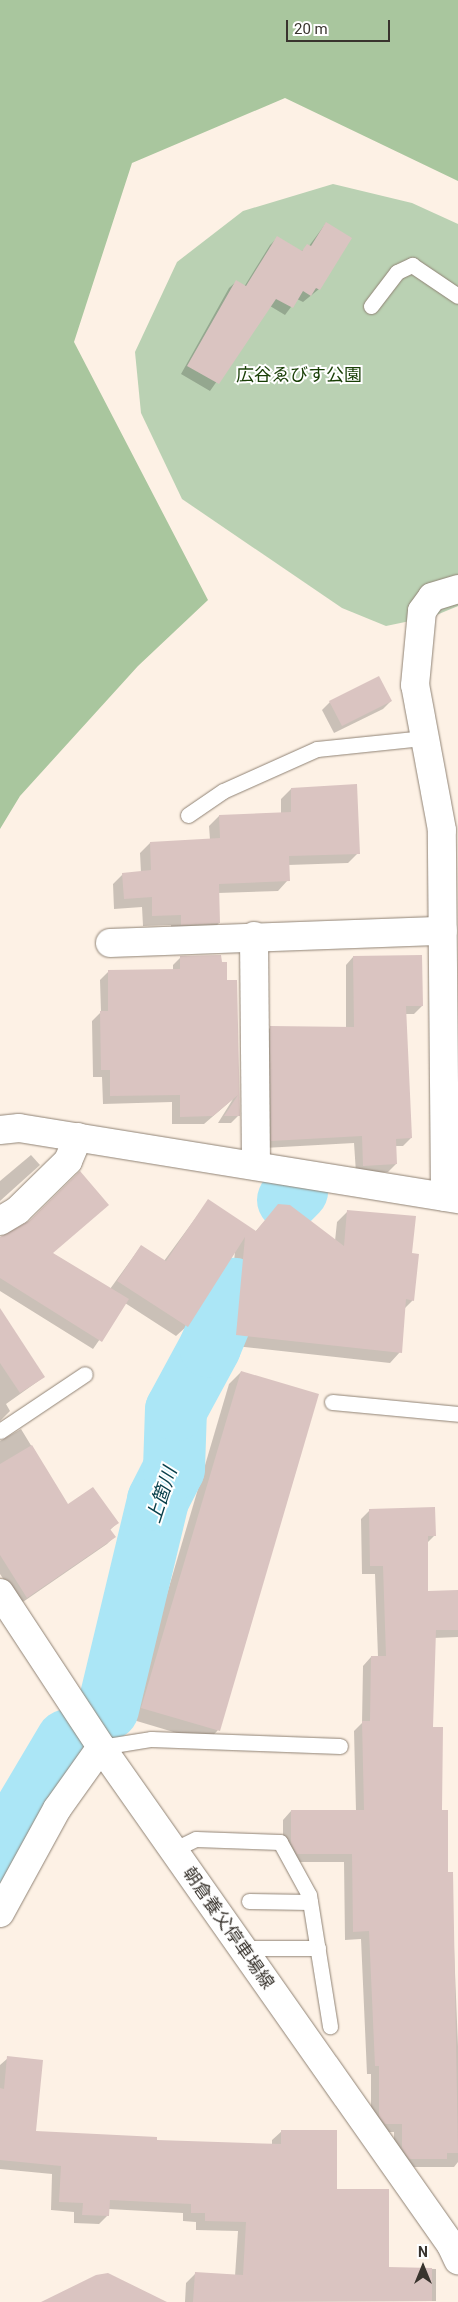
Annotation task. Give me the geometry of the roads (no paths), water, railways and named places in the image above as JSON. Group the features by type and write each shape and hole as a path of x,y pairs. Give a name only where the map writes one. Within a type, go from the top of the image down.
{"street":[{"path":"0,1130 19,1128 452,1198 443,930 442,830 415,685 422,611 432,597 458,589"},
{"path":"110,943 443,930"},
{"path":"254,936 256,1166"},
{"path":"0,1221 18,1210 68,1161 78,1137"},
{"name":"朝倉養父停車場線","path":"0,1593 101,1748 451,2245 458,2260"},
{"path":"0,1914 57,1809 101,1748"}],"lane":[{"path":"371,306 397,272 412,266 458,296"},
{"path":"188,814 223,791 317,749 424,738"},
{"path":"0,1432 85,1374"},
{"path":"332,1402 458,1414"},
{"path":"101,1748 152,1739 340,1746"},
{"path":"173,1850 196,1839 280,1842 310,1902 330,2026"},
{"path":"249,1901 310,1902"},
{"path":"242,1948 318,1948"}],"waterway":[{"name":"上箇川","path":"288,1200 297,1191"},
{"name":"上箇川","path":"108,1709 158,1500 174,1469 176,1410 210,1347 234,1289"},
{"name":"上箇川","path":"0,1853 67,1740"}],"park label":[{"name":"広谷ゑびす公園","path":"299,375"}]}
